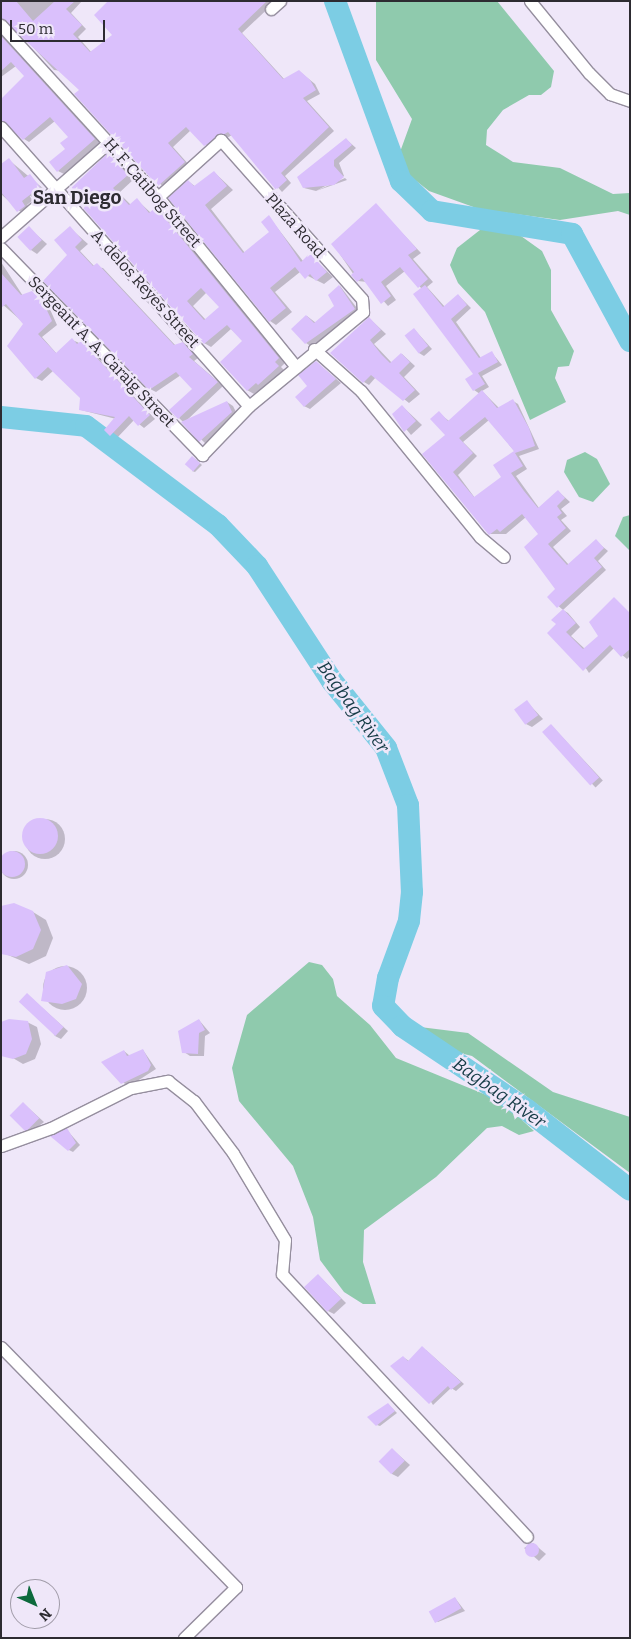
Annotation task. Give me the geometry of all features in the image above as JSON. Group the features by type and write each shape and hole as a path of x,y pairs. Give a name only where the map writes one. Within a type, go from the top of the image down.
{"street":[{"path":"530,1 589,73 610,94 630,101"},
{"name":"H. F. Catibog Street","path":"1,25 158,197 296,367"},
{"name":"A. delos Reyes Street","path":"1,127 249,406"},
{"name":"Plaza Road","path":"158,197 221,140 362,299 363,312 314,349 296,367 249,406 202,455"},
{"path":"1,237 53,187 109,142"},
{"name":"Sergeant A. A. Caraig Street","path":"1,248 202,455"},
{"path":"314,349 361,392 480,537 504,556"},
{"path":"1,1146 51,1128 130,1088 168,1080 194,1101 233,1153 285,1240 282,1274 527,1537"},
{"path":"1,1347 236,1587 184,1638"}],"green space":[{"path":"376,1 497,1 554,71 551,87 541,95 529,95 503,110 487,130 486,145 513,162 560,168 613,194 630,193 630,215 618,211 560,220 479,209 429,191 410,176 400,152 412,119 376,60"},
{"path":"496,228 521,236 542,251 551,270 551,310 574,351 569,366 558,367 555,378 566,402 530,420 485,312 458,283 450,265 457,248 480,230"},
{"path":"585,452 597,459 610,484 593,502 579,497 564,472 567,460"},
{"path":"630,515 630,551 615,536 623,517"},
{"path":"309,962 322,965 333,979 337,996 370,1025 396,1058 501,1101 534,1131 519,1135 502,1126 487,1128 436,1177 364,1230 363,1262 376,1304 363,1304 344,1292 320,1260 313,1217 293,1166 239,1101 232,1068 247,1015"},
{"path":"420,1027 468,1033 553,1092 630,1117 630,1173 472,1056 424,1044"}],"building":[{"path":"1,1 16,1 33,21 55,1 75,1 66,9 82,25 73,34 90,52 112,35 94,15 108,1 267,1 238,29 283,79 299,70 310,80 316,90 303,98 329,127 281,173 287,180 276,190 228,132 204,146 186,127 168,143 185,162 158,186 74,94 79,90 1,18"},
{"path":"1,36 95,139 57,172 49,162 65,149 60,143 68,137 50,117 23,140 1,120 1,99 24,76 11,62 1,71"},
{"path":"346,138 352,145 334,160 334,166 344,177 334,185 303,188 297,177"},
{"path":"108,153 128,175 113,188 129,205 137,198 149,213 156,207 279,358 275,362 279,366 258,385 256,383 247,391 220,362 242,341 227,325 204,344 68,191","holes":["201,288 219,307 204,320 187,301"]},
{"path":"9,158 24,178 30,174 40,187 22,201 25,206 17,212 1,192 1,164"},
{"path":"214,171 227,186 205,205 243,253 269,232 261,222 269,215 301,262 310,253 327,272 316,281 310,274 305,279 295,267 270,288 286,308 269,322 168,198 188,180 194,186"},
{"path":"376,203 417,249 408,255 428,279 418,288 400,267 381,282 391,296 381,304 362,278 357,282 351,275 354,272 331,244"},
{"path":"29,226 42,240 30,251 17,237"},
{"path":"70,226 82,240 75,247 93,266 97,263 174,345 183,342 193,354 189,357 218,382 178,419 169,410 192,389 176,372 149,390 43,281 67,255 54,240"},
{"path":"1,273 21,295 32,291 43,302 52,321 38,334 56,353 72,338 77,344 81,341 150,415 138,426 129,416 110,436 104,430 115,417 79,410 80,398 48,367 35,379 7,346 23,324 6,304 1,308"},
{"path":"339,285 355,309 305,344 291,329 306,315 314,323 334,306 328,295"},
{"path":"425,285 443,307 458,294 467,305 451,319 479,358 492,351 498,362 478,373 485,384 473,391 465,379 473,374 413,294"},
{"path":"369,317 381,330 370,340 381,354 390,363 401,353 410,362 399,373 415,390 403,401 371,375 363,383 330,353"},
{"path":"414,328 428,346 419,354 405,335"},
{"path":"316,361 336,379 304,407 295,397 307,386 298,375"},
{"path":"482,390 497,408 513,399 529,428 535,446 515,453 523,466 511,473 538,508 558,490 565,498 557,506 562,513 557,517 566,528 548,544 567,565 596,539 604,548 594,558 602,567 557,608 547,597 555,589 524,547 538,534 522,514 500,532 497,529 489,535 422,454 445,435 430,419 439,411 448,421","holes":["485,417 514,451 493,465 501,477 474,497 453,472 473,453 459,438"]},
{"path":"227,401 232,412 199,442 181,422"},
{"path":"402,405 416,421 404,432 392,414"},
{"path":"192,456 200,463 193,472 185,464"},
{"path":"614,597 630,613 630,649 621,657 610,645 583,671 547,633 556,624 551,620 563,609 576,623 566,632 583,649 598,636 589,622"},
{"path":"527,700 538,715 525,725 514,709"},
{"path":"551,724 599,778 590,786 542,732"},
{"path":"40,818 47,819 53,823 57,829 57,843 53,849 47,853 40,854 33,853 27,849 23,843 22,836 23,829 27,823 33,819"},
{"path":"12,851 21,855 25,864 21,873 12,877 3,873 -1,864 3,855"},
{"path":"14,903 33,911 41,930 33,949 16,957 1,954 1,906"},
{"path":"67,965 82,984 76,999 62,1004 41,1001 46,972"},
{"path":"27,993 64,1027 55,1036 19,1002"},
{"path":"9,1019 28,1021 32,1039 26,1054 13,1059 1,1056 1,1022"},
{"path":"199,1019 205,1030 199,1033 198,1054 182,1053 178,1031"},
{"path":"143,1049 151,1065 148,1071 121,1084 101,1062 124,1050 127,1056"},
{"path":"23,1102 39,1118 26,1132 10,1115"},
{"path":"67,1128 76,1143 68,1151 50,1136"},
{"path":"318,1274 341,1299 327,1312 304,1287"},
{"path":"422,1346 461,1382 451,1390 448,1386 429,1404 390,1366 403,1356 408,1361"},
{"path":"388,1403 395,1411 376,1426 367,1417"},
{"path":"392,1448 405,1461 391,1474 379,1461"},
{"path":"529,1543 535,1543 539,1550 535,1557 529,1557 525,1553 525,1547"},
{"path":"455,1597 461,1608 435,1623 429,1612"}],"waterway":[{"path":"335,1 401,181 432,211 572,234 630,341"},
{"name":"Bagbag River","path":"1,417 86,426 218,525 257,566 332,681 386,748 408,805 412,892 409,921 388,978 383,1006 402,1026 527,1110 630,1190"}],"district":[{"name":"San Diego","path":"77,198"}]}
